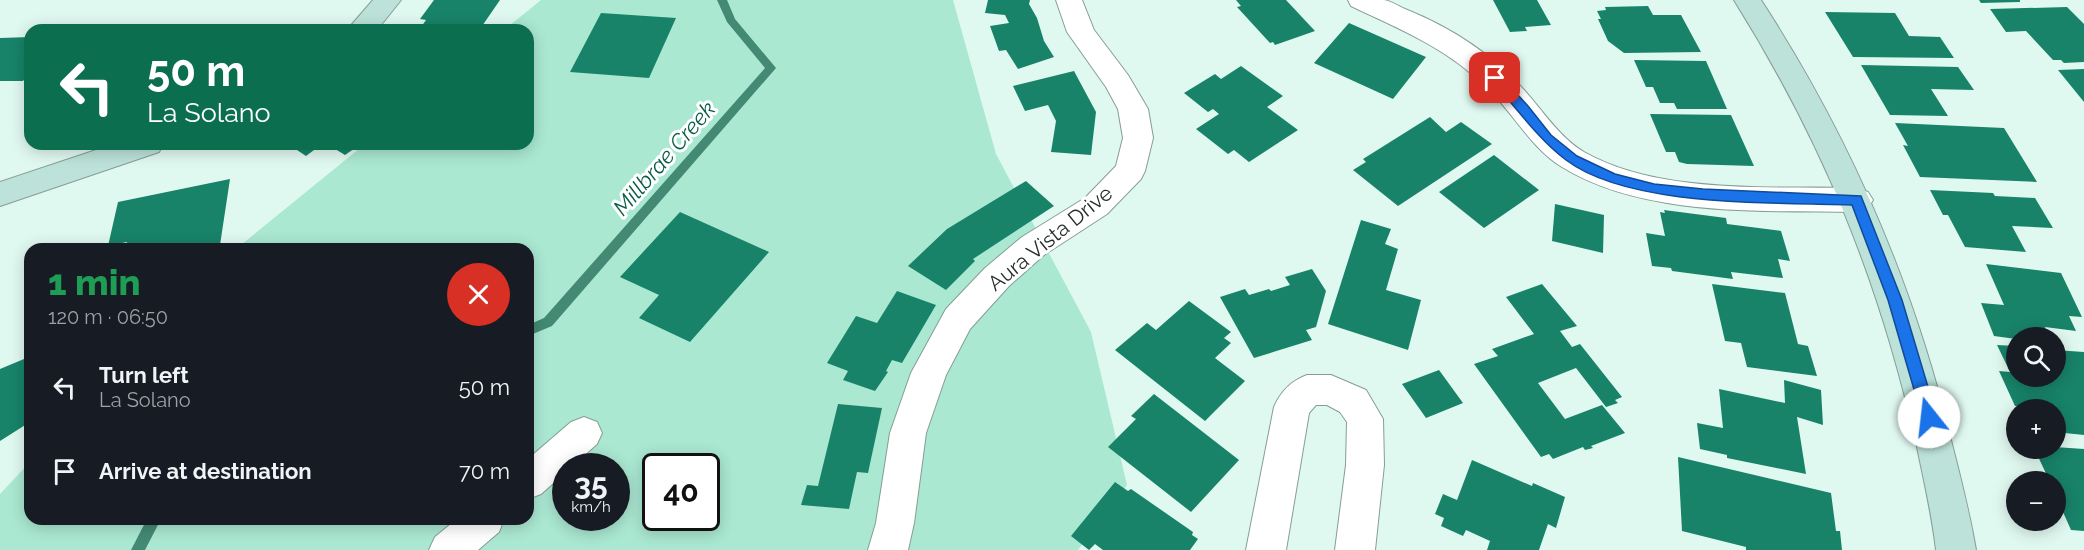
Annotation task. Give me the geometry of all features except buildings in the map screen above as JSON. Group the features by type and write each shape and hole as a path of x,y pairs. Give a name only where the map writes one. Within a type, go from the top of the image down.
{"street":[{"path":"366,24 388,0"},
{"name":"Aura Vista Drive","path":"888,550 895,523 908,433 928,373 958,319 997,277 1033,246 1096,206 1130,171 1138,138 1133,109 1118,82 1081,32 1069,0"},
{"path":"1361,0 1427,29 1460,50 1495,78 1524,109 1546,138 1573,159 1612,178 1654,188 1703,194 1857,200"},
{"path":"1747,0 1809,103 1857,200 1895,300 1929,417 1956,550"},
{"path":"0,194 130,150"},
{"path":"1266,550 1292,407 1307,390 1331,390 1353,401 1365,419 1365,465 1355,550"},
{"path":"534,477 584,433"},
{"path":"449,550 478,525"}],"green space":[{"path":"541,0 953,0 996,154 1091,332 1127,485 1078,550 0,550 0,494 24,468 24,525 534,525 534,243 243,243 358,150 534,150 534,24 511,24"}],"waterway":[{"name":"Millbrae Creek","path":"534,328 548,322 771,68 731,20 722,0"},
{"name":"Millbrae Creek","path":"138,550 151,525"}],"route":[{"path":"1495,78 1524,109 1546,138 1573,159 1612,178 1654,188 1703,194 1857,200 1895,300 1929,417"}]}
